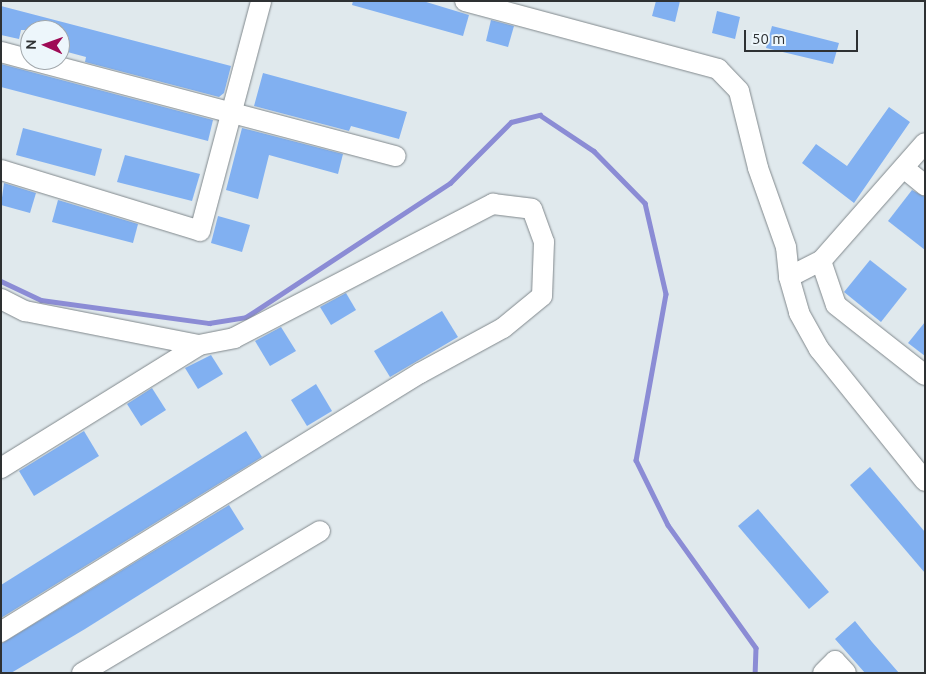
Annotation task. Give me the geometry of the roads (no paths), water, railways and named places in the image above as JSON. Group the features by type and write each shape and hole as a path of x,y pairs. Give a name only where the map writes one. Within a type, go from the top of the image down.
{"street":[{"path":"1,170 200,231 261,1"},
{"path":"465,1 718,69 739,91 758,168 786,247 789,277 799,313 819,349 925,481"},
{"path":"1,52 20,57"},
{"path":"69,70 396,156"},
{"path":"789,277 821,262 905,169 925,143"},
{"path":"905,169 925,185"},
{"path":"1,468 199,345 234,338 492,204 532,210 544,242 542,296 503,328 420,373 1,632"},
{"path":"821,262 836,305 925,375"},
{"path":"1,299 24,311 199,345"},
{"path":"82,673 320,531"},
{"path":"823,673 835,661 846,673"}],"waterway":[{"path":"1,281 41,300 209,323 246,317 450,183 511,122 540,115 594,151 645,203 666,294 636,460 668,525 756,648 755,673"}]}
